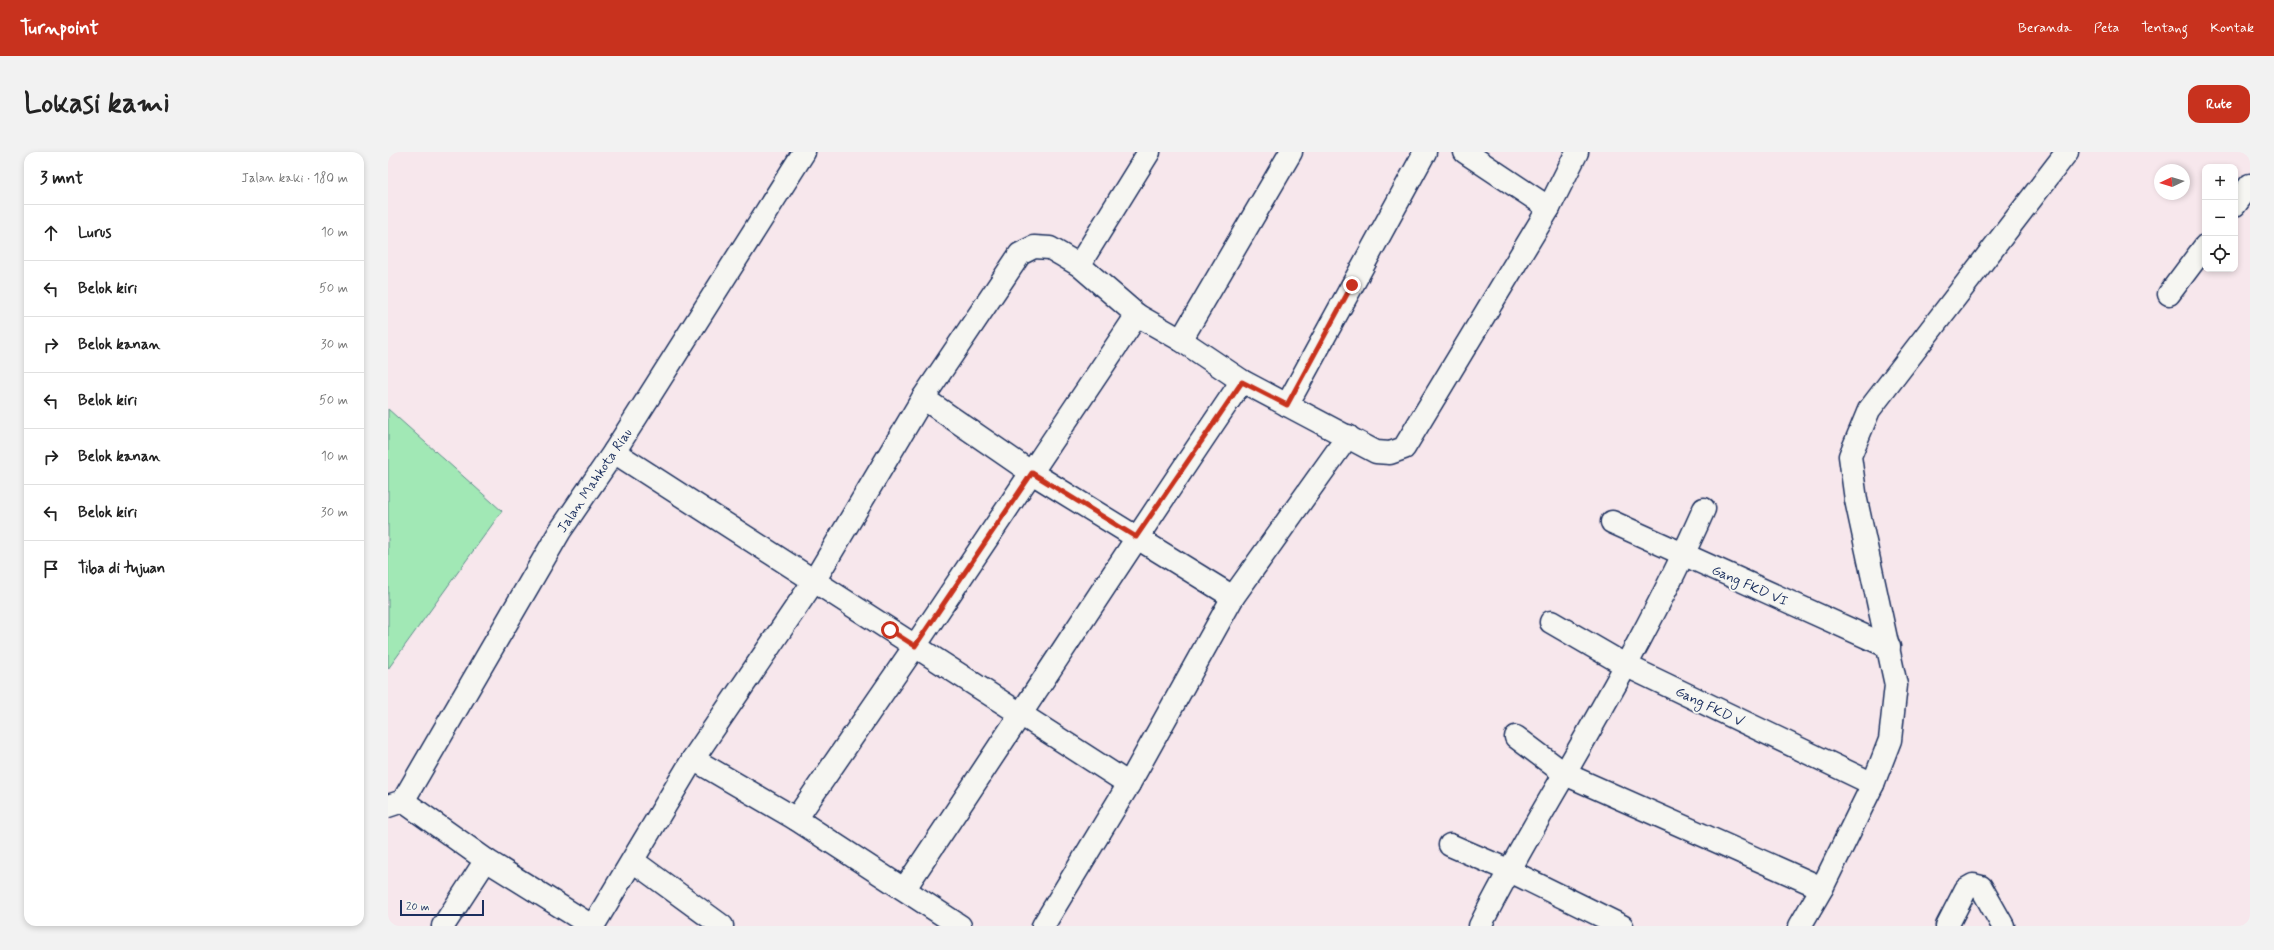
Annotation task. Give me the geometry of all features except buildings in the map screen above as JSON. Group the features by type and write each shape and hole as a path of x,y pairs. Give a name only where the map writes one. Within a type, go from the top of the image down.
{"street":[{"name":"Jalan Mahkota Riau","path":"396,804 560,530 614,452 804,152"},
{"path":"1078,265 1148,152"},
{"path":"1181,340 1291,152"},
{"path":"1287,405 1425,152"},
{"path":"1465,152 1549,208"},
{"path":"396,804 593,926 693,759 814,581 923,398 1020,254 1034,247 1050,248 1078,265 1137,315 1181,340 1242,382 1348,436 1376,452 1390,453 1404,448 1549,208 1577,152"},
{"path":"1800,926 1822,888 1873,784 1890,740 1896,685 1856,500 1850,456 1869,410 2067,152"},
{"path":"2238,201 2250,184"},
{"path":"2169,294 2202,250"},
{"path":"796,819 915,646 1137,315"},
{"path":"905,888 1021,715 1136,537 1242,382"},
{"path":"923,398 1032,473 1233,597"},
{"path":"1043,926 1129,784 1233,597 1348,436"},
{"path":"614,452 1129,784"},
{"path":"1480,926 1508,870 1565,774 1625,665 1683,555 1704,509"},
{"name":"Gang FKD VI","path":"1612,522 1889,647"},
{"name":"Gang FKD V","path":"1551,622 1625,665 1873,784"},
{"path":"1516,737 1565,774 1822,888"},
{"path":"693,759 796,819 905,888 960,926"},
{"path":"1450,845 1508,870 1622,926"},
{"path":"443,926 486,860"},
{"path":"633,861 722,926"},
{"path":"1947,926 1966,889 1973,885 1981,887 2003,926"}],"green space":[{"path":"388,409 502,511 388,669"}],"route":[{"path":"890,630 915,646 1032,473 1136,537 1242,382 1287,405 1352,285"}]}
